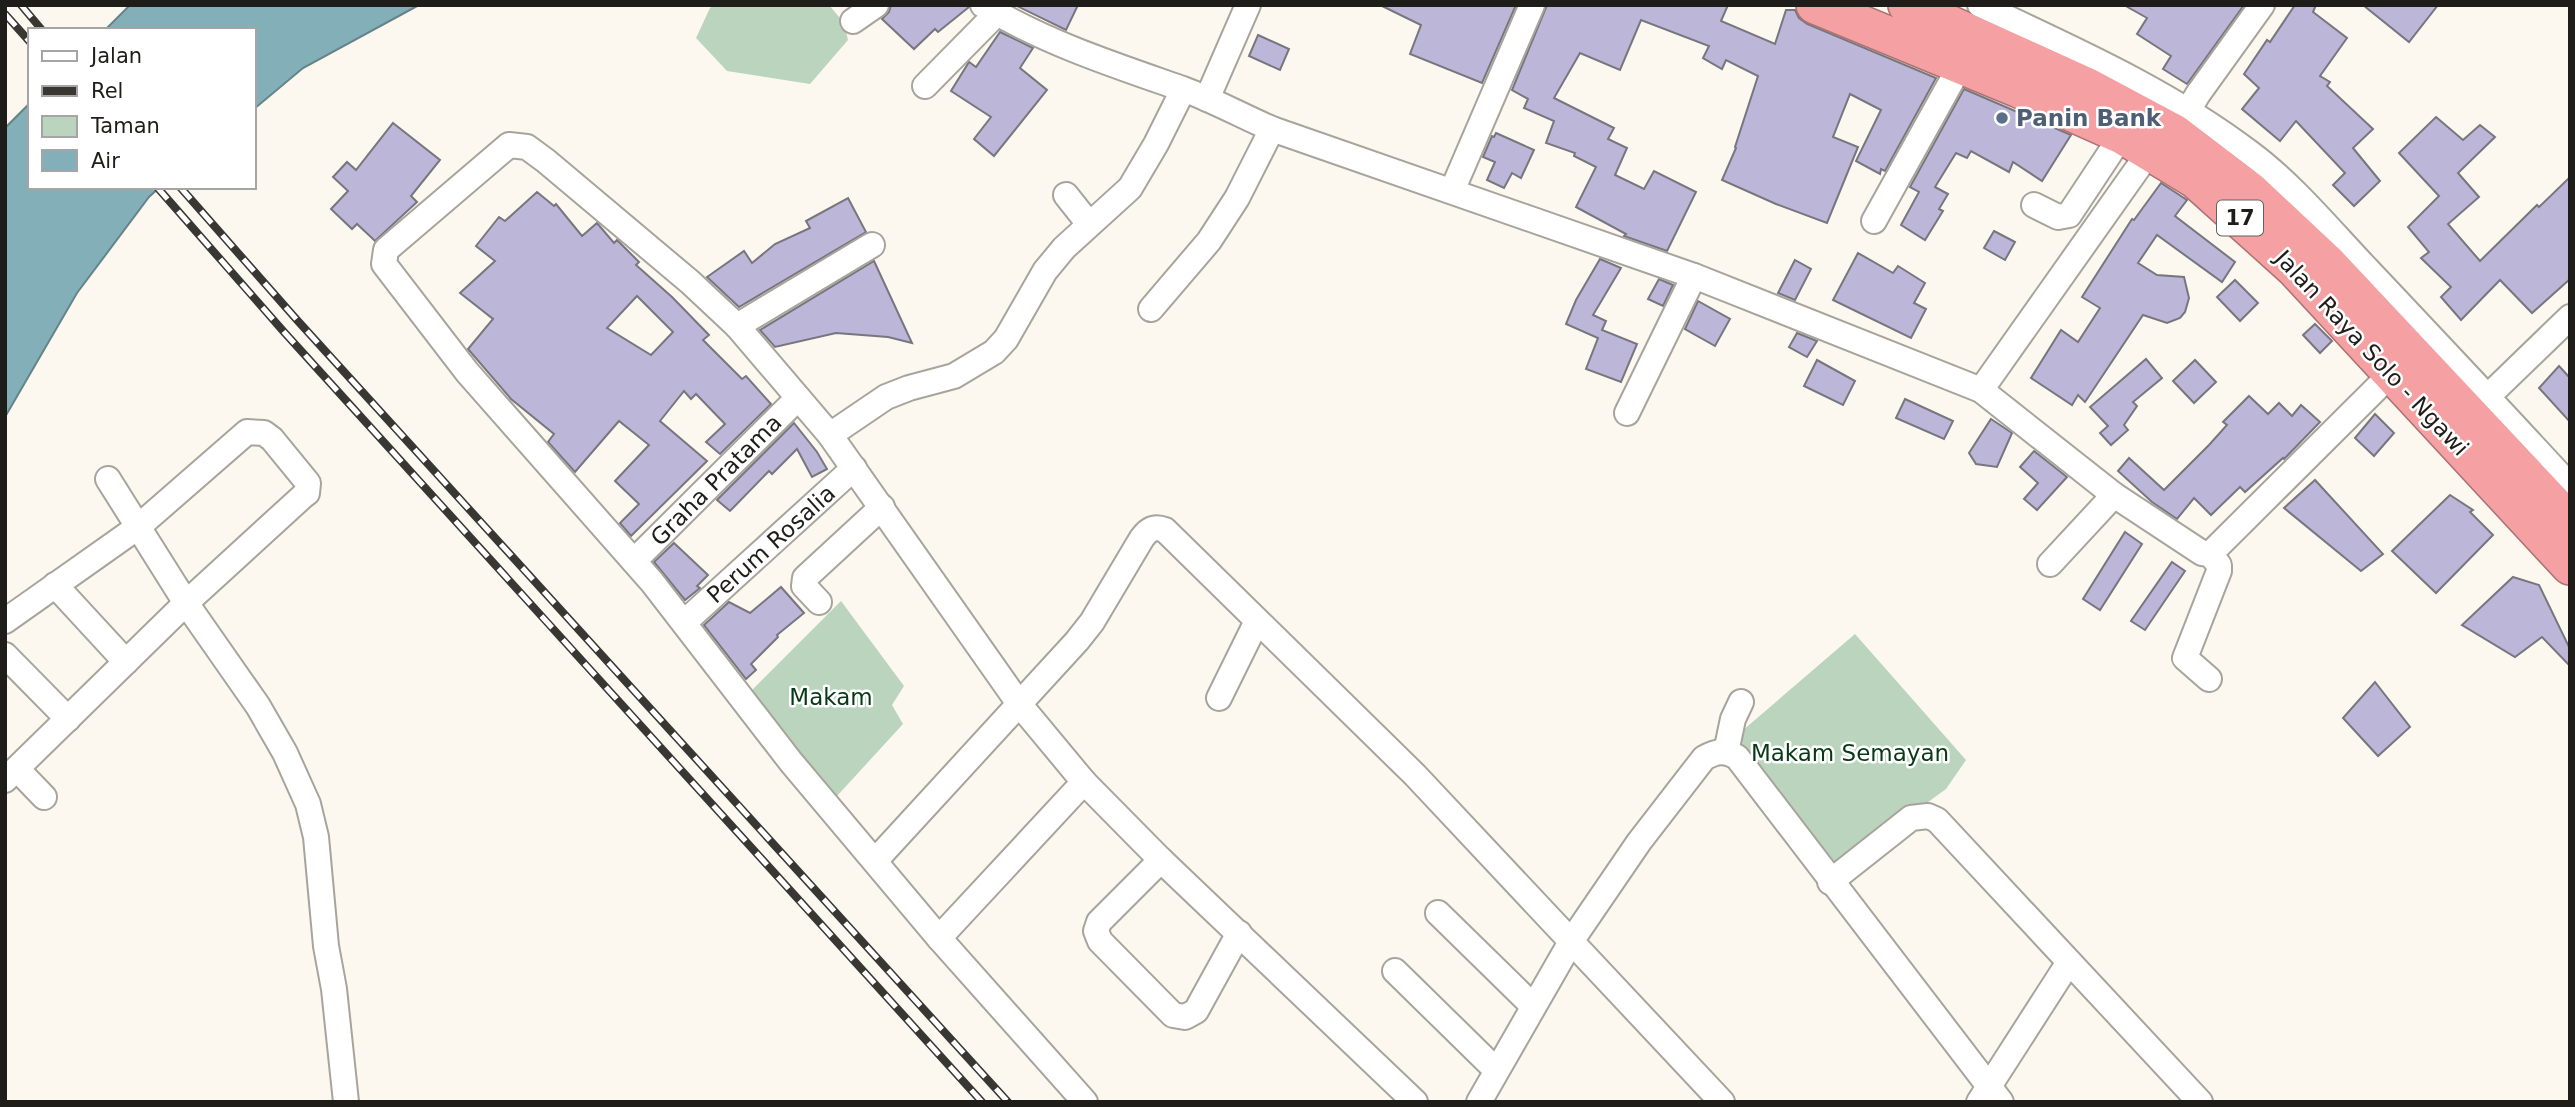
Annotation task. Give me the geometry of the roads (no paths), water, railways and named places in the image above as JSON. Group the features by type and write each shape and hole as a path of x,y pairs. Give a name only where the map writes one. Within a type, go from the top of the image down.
{"highway":[{"name":"Jalan Raya Solo - Ngawi","path":"1815,5 1960,66 2159,132 2196,180 2285,259 2393,372 2570,566"},
{"name":"Jalan Raya Solo - Ngawi","path":"1925,9 2047,52 2159,132 2250,191 2335,254 2479,405 2570,522"}],"street":[{"path":"853,21 876,5"},
{"path":"1207,99 1248,5"},
{"path":"1452,191 1532,5"},
{"path":"1980,5 2047,52"},
{"path":"2034,205 2058,217 2069,215 2198,94 2262,5"},
{"path":"925,86 990,9 1045,39 1207,99 1272,130 1694,276 1981,390 2114,495 2202,553 2210,554 2220,568 2185,659 2209,679"},
{"path":"1874,221 1960,66"},
{"path":"830,435 886,397 965,371 994,352 1006,339 1045,271 1064,248 1130,188 1183,90"},
{"path":"1151,309 1209,241 1237,198 1272,130"},
{"path":"1981,390 2159,132"},
{"path":"1085,1102 939,938 791,762 634,561 467,372 384,264 386,250 509,145 527,147 546,161 690,282 737,326 830,435 1020,705 1084,782 1161,860 1415,1102"},
{"path":"1066,195 1089,224"},
{"path":"737,326 872,245"},
{"path":"1627,413 1694,276"},
{"path":"2570,317 2479,405 2570,486"},
{"path":"2210,554 2393,372"},
{"name":"Graha Pratama","path":"634,561 798,398"},
{"path":"5,621 138,527 247,432 264,433 272,439 306,479 308,488 303,496 186,603 9,775 44,797"},
{"name":"Perum Rosalia","path":"688,619 854,468"},
{"path":"108,479 186,603 258,706 285,753 308,804 316,837 326,946 334,989 346,1102"},
{"path":"2050,564 2114,495"},
{"path":"818,602 804,586 805,578 882,507"},
{"path":"875,861 966,760 1020,705 1092,622 1135,548 1152,528 1158,527 1165,530 1415,775 1573,940 1722,1102"},
{"path":"55,585 126,662"},
{"path":"1219,698 1258,621"},
{"path":"5,655 68,719"},
{"path":"1726,752 1733,719 1741,702"},
{"path":"1479,1102 1573,940 1639,842 1704,758 1716,752 1726,752 1737,757 1990,1096 2069,962"},
{"path":"939,938 1084,782"},
{"path":"1830,882 1912,818 1928,816 1937,820 2200,1102"},
{"path":"1161,860 1099,922 1096,931 1100,941 1173,1015 1190,1017 1196,1010 1238,933"},
{"path":"1438,913 1533,1006"},
{"path":"1395,971 1496,1070"}],"water":[{"path":"130,5 419,5 303,68 256,107 256,28 107,28"},
{"path":"28,105 28,189 158,189 77,293 5,417 5,128"}],"railway":[{"path":"21,5 40,28"},
{"path":"5,14 28,40"},
{"path":"159,189 284,332 982,1102"},
{"path":"182,189 297,320 1008,1102"}],"place":[{"name":"Panin Bank","path":"2002,118"}],"park label":[{"name":"Makam","path":"831,697"},
{"name":"Makam Semayan","path":"1850,753"}]}
